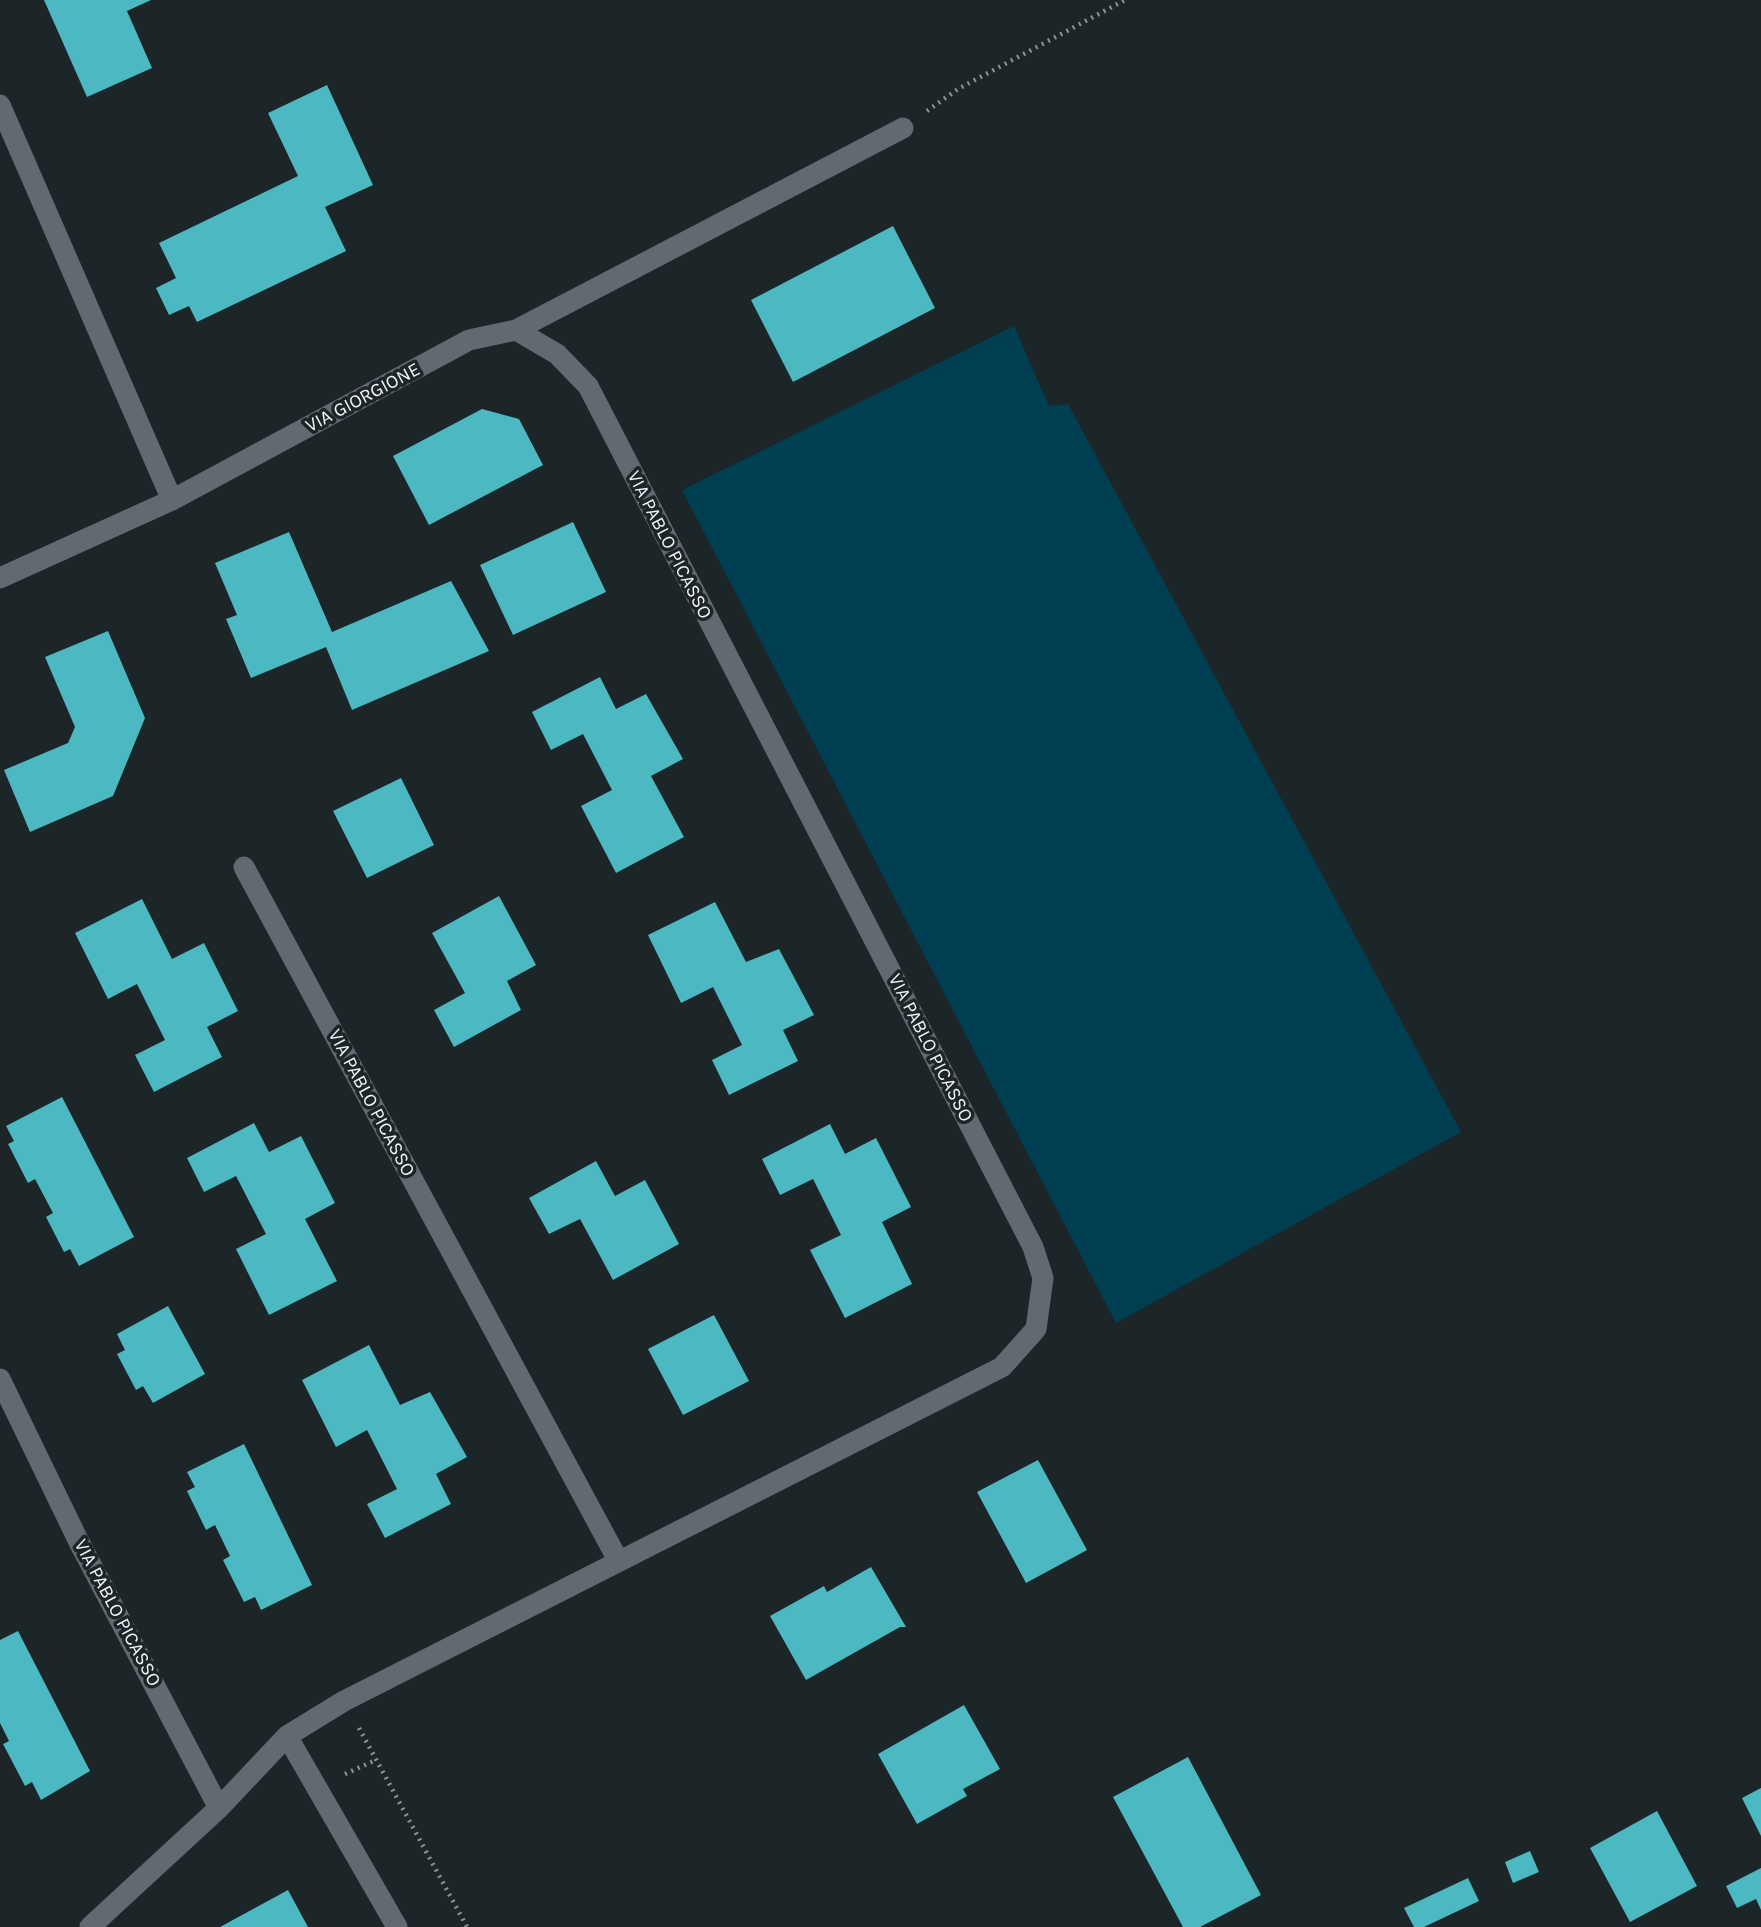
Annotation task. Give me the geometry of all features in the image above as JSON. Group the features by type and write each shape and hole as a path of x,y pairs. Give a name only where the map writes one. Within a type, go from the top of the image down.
{"street":[{"path":"0,105 173,500"},
{"name":"VIA GIORGIONE","path":"0,578 173,500 469,340 516,330 903,128"},
{"name":"VIA PABLO PICASSO","path":"90,1927 219,1808 287,1736 344,1701 1002,1367 1036,1329 1043,1278 1033,1247 588,386 557,354 516,330"},
{"name":"VIA PABLO PICASSO","path":"244,867 618,1560"},
{"name":"VIA PABLO PICASSO","path":"0,1380 79,1542 219,1808"},
{"path":"287,1736 397,1927"}],"path":[{"path":"903,128 958,89 1125,0"},
{"path":"355,1721 467,1927"},
{"path":"341,1776 376,1760"}],"shaded area":[{"path":"1014,326 1049,406 1068,404 1461,1132 1116,1323 682,490"}],"building":[{"path":"44,0 151,0 127,11 152,68 87,97"},
{"path":"327,85 373,185 325,207 346,251 197,322 189,306 169,315 156,288 176,278 159,243 298,176 268,113"},
{"path":"893,226 935,308 793,382 751,300"},
{"path":"482,409 519,419 543,465 429,525 393,456"},
{"path":"573,522 606,592 513,635 480,565"},
{"path":"289,532 332,632 451,581 489,651 352,710 326,647 251,678 226,619 237,615 215,563"},
{"path":"108,631 145,718 113,796 30,832 4,770 68,743 75,727 45,657"},
{"path":"600,677 616,709 646,694 683,759 651,776 684,837 616,873 581,806 612,790 583,734 551,750 532,712"},
{"path":"401,778 434,845 367,878 333,811"},
{"path":"499,896 536,965 507,981 521,1010 454,1047 434,1010 465,993 432,933"},
{"path":"142,899 172,959 204,943 238,1011 207,1027 222,1057 154,1092 135,1055 165,1040 137,984 108,999 75,933"},
{"path":"715,902 746,962 779,949 814,1015 783,1030 798,1061 729,1095 712,1060 742,1045 713,987 681,1003 648,935"},
{"path":"62,1097 134,1237 79,1266 70,1249 64,1252 46,1217 53,1213 35,1179 28,1183 8,1144 14,1141 6,1126"},
{"path":"254,1123 269,1152 301,1136 335,1203 305,1219 337,1281 269,1315 236,1249 266,1234 236,1176 204,1192 187,1158"},
{"path":"830,1124 845,1154 876,1138 911,1207 882,1222 912,1284 845,1318 810,1250 841,1235 813,1179 780,1195 762,1159"},
{"path":"596,1161 615,1196 645,1180 679,1244 613,1280 580,1219 549,1234 529,1198"},
{"path":"168,1306 205,1374 153,1403 143,1386 136,1390 117,1354 125,1350 117,1334"},
{"path":"714,1315 749,1381 683,1415 648,1349"},
{"path":"369,1345 400,1405 430,1392 467,1457 436,1474 451,1504 385,1538 367,1504 397,1489 367,1430 336,1447 302,1380"},
{"path":"244,1444 312,1585 261,1610 255,1597 244,1602 223,1560 230,1556 215,1525 206,1530 187,1491 195,1487 187,1472"},
{"path":"1038,1460 1087,1550 1026,1583 977,1492"},
{"path":"871,1567 906,1627 900,1627 806,1680 770,1616 824,1586 827,1592"},
{"path":"18,1631 90,1771 41,1800 32,1782 25,1786 3,1744 9,1741 0,1723 0,1640"},
{"path":"964,1705 1000,1769 963,1789 967,1796 917,1824 878,1754"},
{"path":"1188,1757 1261,1895 1200,1927 1183,1927 1113,1797"},
{"path":"1761,1788 1761,1836 1742,1798"},
{"path":"1657,1811 1697,1886 1630,1922 1590,1848"},
{"path":"1530,1851 1539,1872 1513,1883 1505,1862"},
{"path":"1761,1868 1761,1910 1756,1899 1737,1908 1726,1886"},
{"path":"1468,1878 1479,1901 1424,1927 1414,1927 1404,1908"},
{"path":"288,1890 308,1927 220,1927"}]}
